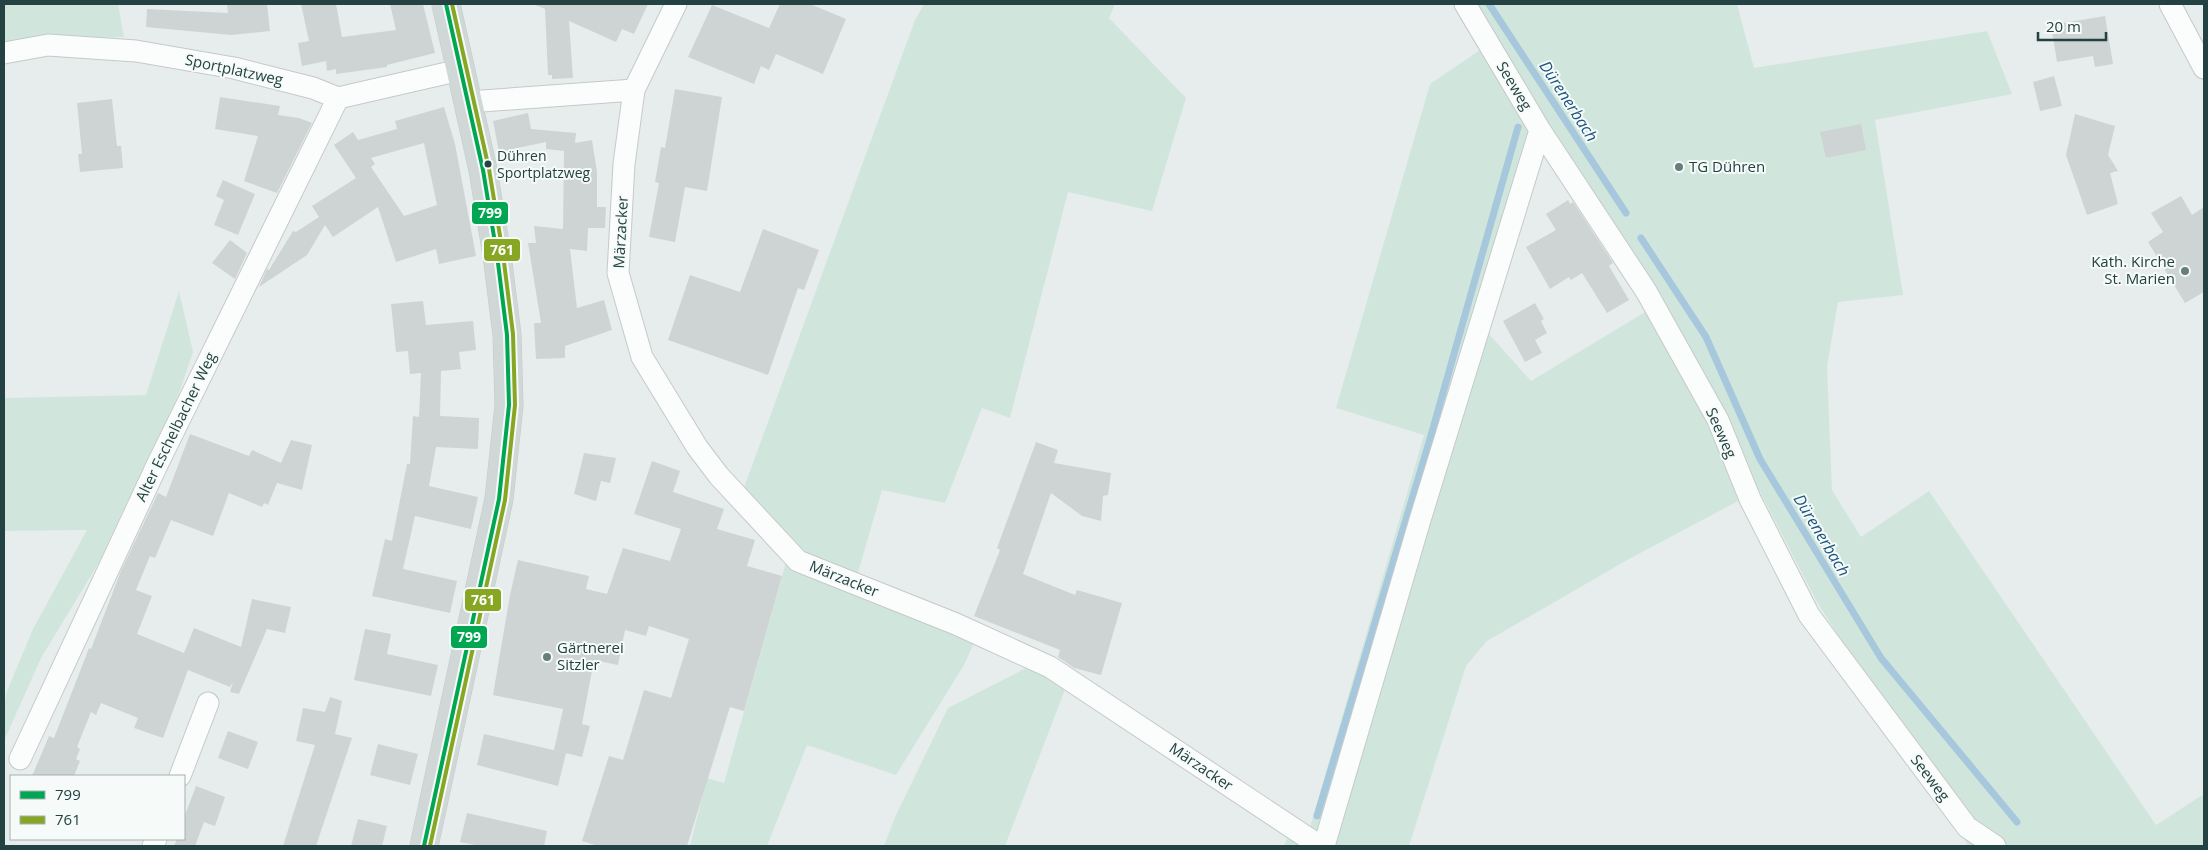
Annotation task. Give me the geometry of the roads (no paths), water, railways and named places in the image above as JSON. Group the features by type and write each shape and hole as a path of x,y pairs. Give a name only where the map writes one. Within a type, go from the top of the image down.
{"main road":[{"path":"424,846 499,500 509,405 506,335 497,255 483,170 446,4"}],"street":[{"name":"Märzacker","path":"676,4 634,90 624,164 618,272 642,357 697,447 738,497 798,561 956,624 1050,667 1320,846"},
{"name":"Seeweg","path":"1465,4 1540,130 1646,291 1718,420 1750,498 1809,615 1967,827 1995,846"},
{"path":"2170,4 2204,68"},
{"name":"Sportplatzweg","path":"4,53 48,45 136,51 234,68 313,88 338,98"},
{"path":"338,98 460,70"},
{"path":"468,102 634,90"},
{"name":"Alter Eschelbacher Weg","path":"20,759 158,464 338,98"},
{"path":"1324,846 1420,520 1540,130"},
{"path":"180,775 208,703"}],"waterway":[{"name":"Dürenerbach","path":"1489,4 1626,213"},
{"path":"1317,816 1430,439 1518,127"},
{"name":"Dürenerbach","path":"1641,238 1706,337 1760,459 1881,658 2017,822"}],"place":[{"name":"Dühren Sportplatzweg","path":"488,164"},
{"name":"TG Dühren","path":"1679,167"},
{"name":"Kath. Kirche St. Marien","path":"2185,271"},
{"name":"Gärtnerei Sitzler","path":"547,657"}]}
